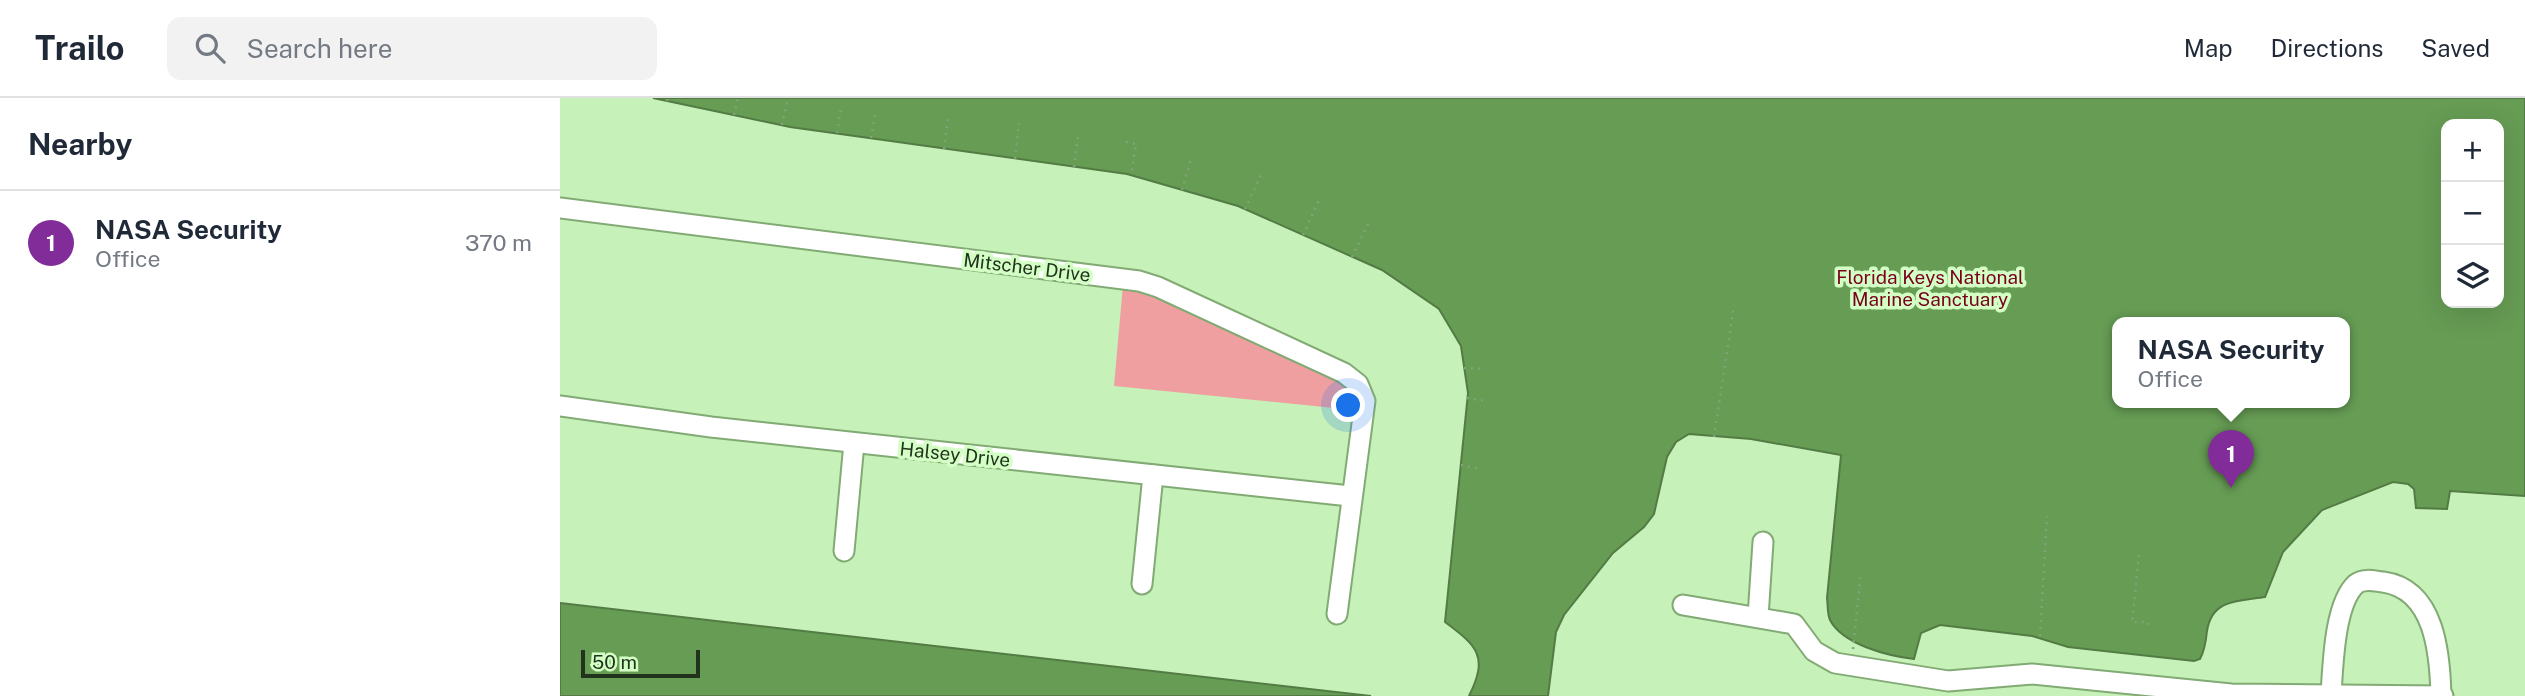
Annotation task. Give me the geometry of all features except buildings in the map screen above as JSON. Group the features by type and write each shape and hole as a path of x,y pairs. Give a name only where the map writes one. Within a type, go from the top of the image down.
{"street":[{"name":"Mitscher Drive","path":"560,208 1139,281 1158,287 1344,373 1358,384 1365,401 1350,496 1337,614"},
{"name":"Halsey Drive","path":"560,406 854,443 1350,496"},
{"path":"844,551 854,443"},
{"path":"1142,584 1153,475"},
{"path":"1758,617 1763,542"},
{"path":"1683,605 1794,624 1814,651 1835,663 1902,676 1948,681 2032,674 2231,694 2442,696 2440,657 2430,621 2410,592 2394,583 2367,580 2357,584 2347,601 2334,643 2331,694"}],"path":[{"path":"734,115 738,98"},
{"path":"782,125 788,98"},
{"path":"837,134 841,109"},
{"path":"872,138 875,115"},
{"path":"944,149 948,117"},
{"path":"1015,159 1019,123"},
{"path":"1074,167 1078,136"},
{"path":"1126,142 1136,144 1131,176"},
{"path":"1182,190 1192,156"},
{"path":"1245,209 1261,176"},
{"path":"1303,235 1319,200"},
{"path":"1353,257 1369,222"},
{"path":"1714,437 1734,305"},
{"path":"1464,368 1483,369"},
{"path":"1467,398 1485,401"},
{"path":"1461,465 1480,468"},
{"path":"2040,636 2047,516"},
{"path":"2139,555 2132,622 2148,622 2148,625"},
{"path":"1853,651 1861,572"}],"shaded area":[{"name":"Florida Keys National Marine Sanctuary","path":"653,98 2525,98 2525,496 2450,491 2447,509 2416,508 2414,489 2408,484 2393,482 2322,510 2283,552 2265,597 2236,601 2220,607 2214,613 2202,656 2194,661 2068,647 2032,636 1940,625 1921,633 1914,659 1880,652 1856,643 1836,629 1830,620 1827,598 1841,455 1751,439 1689,434 1676,442 1667,457 1654,514 1644,527 1613,553 1564,615 1556,632 1548,696 1469,696 1479,661 1472,645 1445,622 1468,393 1461,346 1439,309 1382,270 1238,206 1127,174 790,127"},
{"path":"1123,285 1139,288 1335,376 1349,391 1354,410 1114,386"},
{"path":"560,603 1371,696 560,696"}],"place":[{"name":"NASA Security","path":"2231,488"}]}
